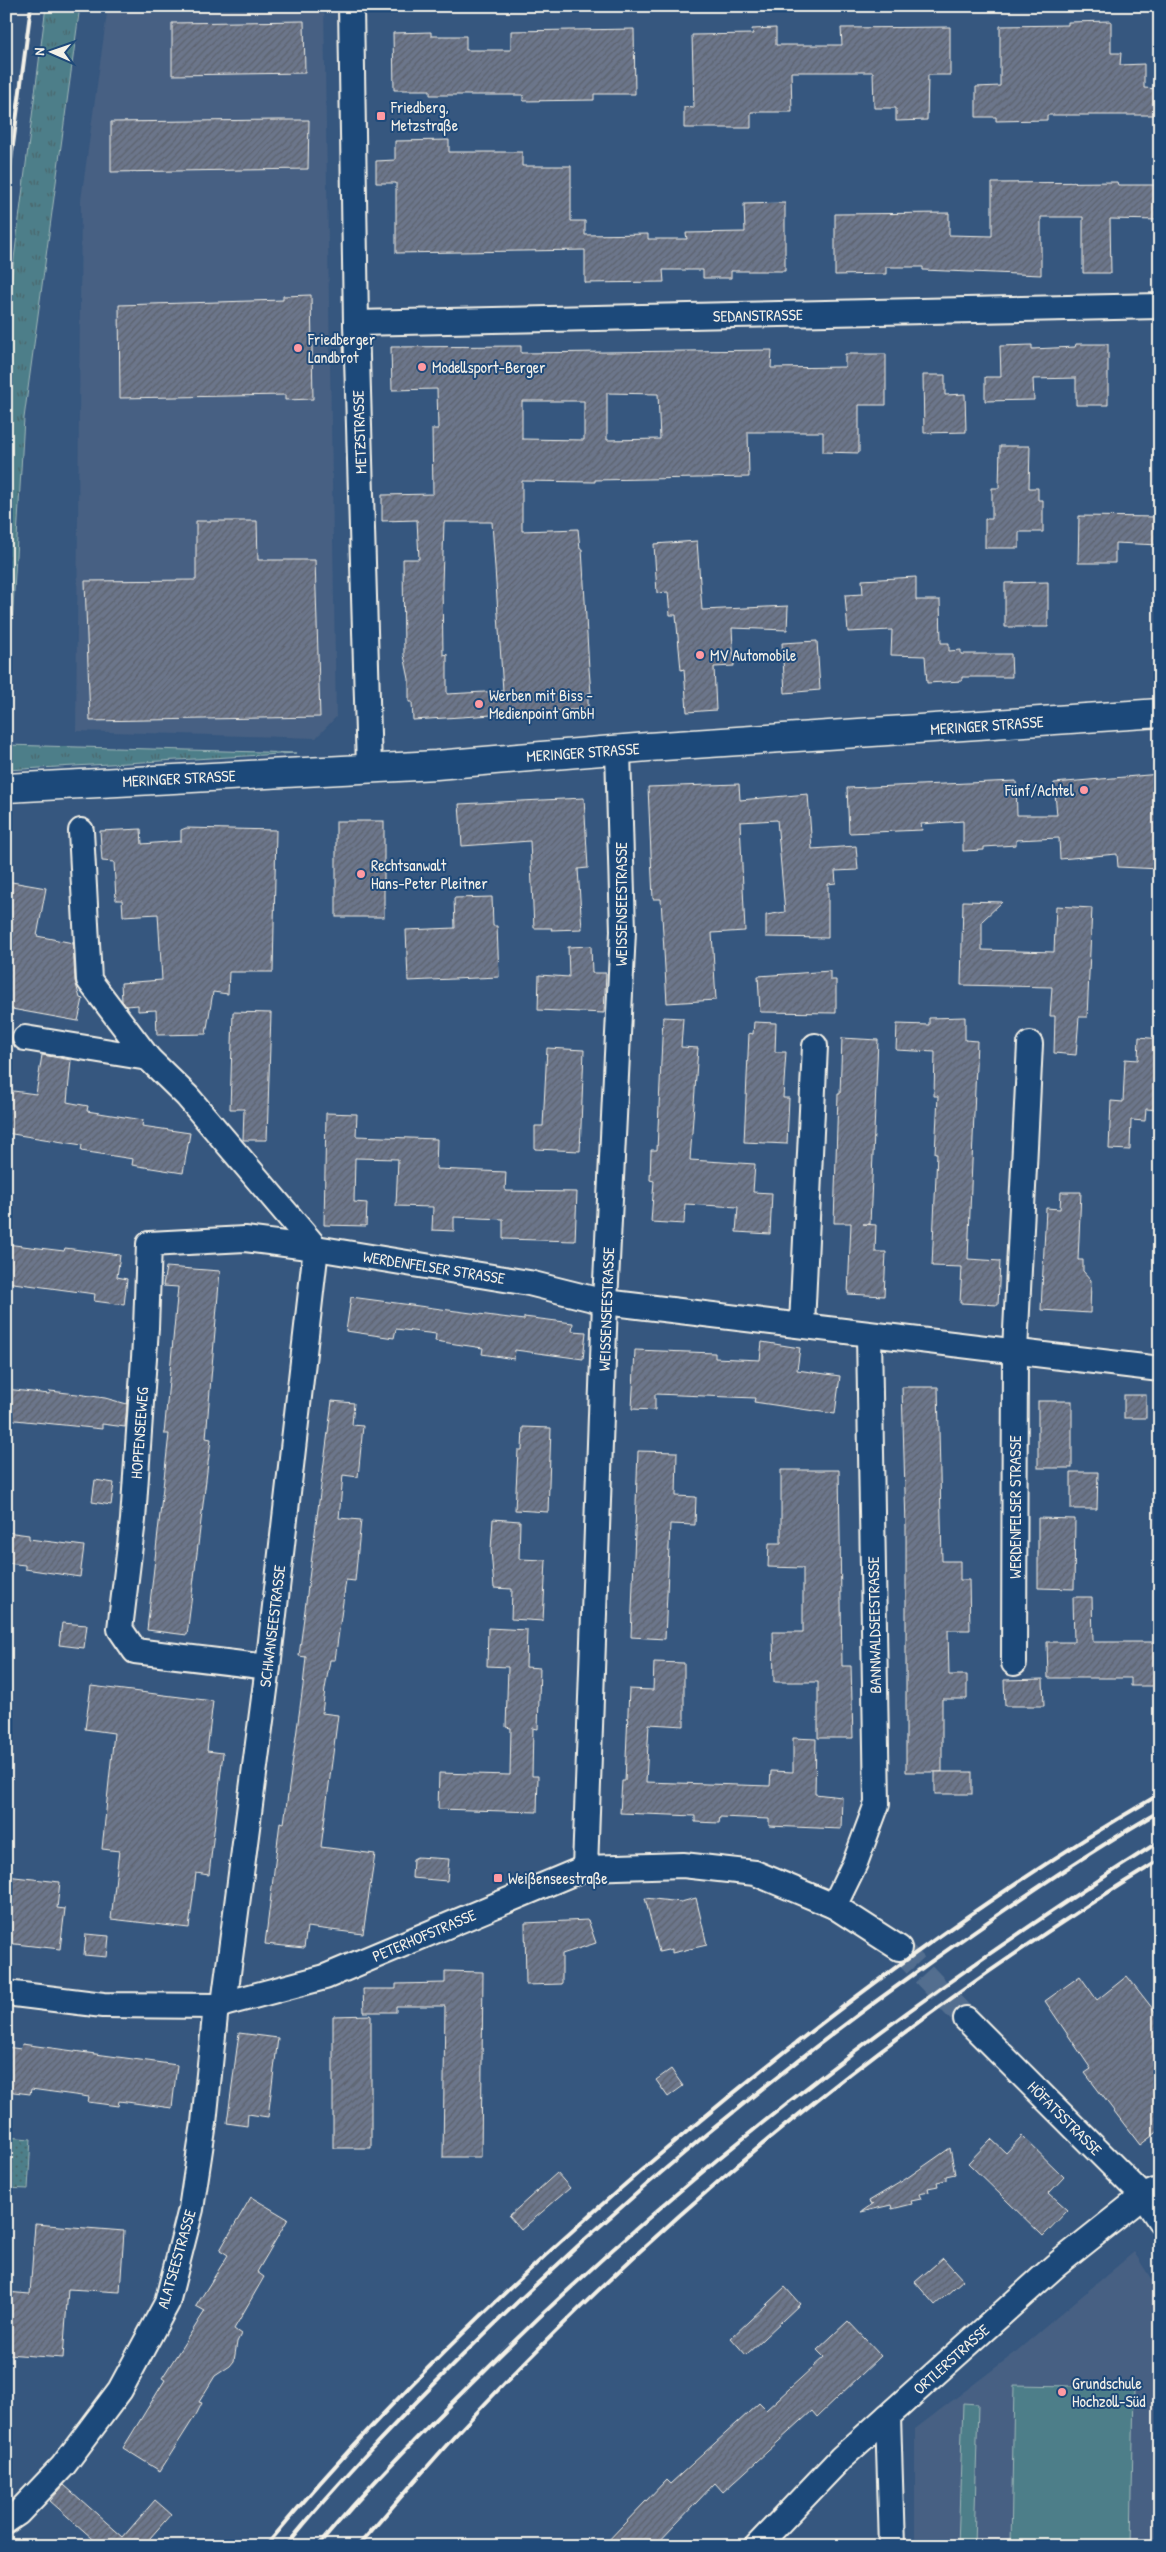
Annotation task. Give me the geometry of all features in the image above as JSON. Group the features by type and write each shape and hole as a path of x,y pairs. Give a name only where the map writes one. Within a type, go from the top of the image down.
{"main road":[{"name":"MERINGER STRASSE","path":"6,788 369,768 1160,713"}],"street":[{"name":"METZSTRASSE","path":"351,6 356,323 369,768"},
{"name":"SEDANSTRASSE","path":"356,323 1160,306"},
{"name":"WEISSENSEESTRASSE","path":"585,1868 605,1302 623,931 618,750"},
{"path":"81,831 89,980 148,1058 187,1096 316,1248"},
{"path":"25,1038 148,1058"},
{"name":"WERDENFELSER STRASSE","path":"1014,1664 1015,1351 1030,1044"},
{"path":"802,1325 815,1046"},
{"name":"HOPFENSEEWEG","path":"268,1668 135,1651 120,1629 134,1510 146,1328 149,1244 245,1239 316,1248"},
{"name":"WERDENFELSER STRASSE","path":"316,1248 530,1283 605,1302 1160,1369"},
{"name":"SCHWANSEESTRASSE","path":"220,2005 268,1668 316,1248"},
{"name":"BANNWALDSEESTRASSE","path":"834,1906 855,1862 876,1804 869,1335"},
{"name":"PETERHOFSTRASSE","path":"6,1993 103,2005 220,2005 325,1977 585,1868 683,1865 755,1873 834,1906"},
{"path":"834,1906 899,1948"},
{"name":"ALATSEESTRASSE","path":"6,2521 18,2512 63,2466 120,2390 166,2303 191,2209 220,2005"},
{"name":"HÖFATSSTRASSE","path":"966,2019 1151,2193 1160,2221"},
{"name":"ORTLERSTRASSE","path":"756,2546 841,2458 1055,2266 1151,2193"},
{"path":"888,2416 892,2546"}],"shaded area":[{"path":"108,6 324,6 336,717 316,738 76,731 81,200"},
{"name":"Grundschule Hochzoll-Süd","path":"1134,2252 1160,2293 1160,2546 915,2546 915,2429 1012,2355"}],"green space":[{"path":"6,6 13,6 6,55"},
{"path":"46,6 80,6 24,418 12,625 6,675 6,322"},
{"path":"6,745 297,753 6,770"},
{"path":"6,2137 31,2139 28,2189 6,2188"},
{"path":"1014,2385 1134,2387 1131,2546 1011,2546"},
{"path":"963,2403 978,2404 974,2546 958,2546"}],"building":[{"path":"304,21 305,73 172,75 172,23"},
{"path":"1111,21 1111,53 1121,53 1120,65 1144,64 1144,88 1160,89 1160,115 1047,115 1047,120 996,121 996,117 976,117 976,87 1000,86 1000,26 1068,25 1068,22"},
{"path":"950,27 950,75 928,75 927,120 896,121 896,108 874,108 873,72 791,72 792,112 751,112 751,128 684,128 684,107 694,108 692,35 753,34 752,29 776,28 776,45 842,45 841,28"},
{"path":"634,29 635,94 594,94 594,100 523,101 523,95 430,95 430,90 394,90 393,33 431,32 431,36 466,36 466,50 511,50 511,31"},
{"path":"309,120 308,169 111,172 111,122"},
{"path":"449,140 449,152 522,152 522,166 571,166 571,221 585,221 585,235 648,234 648,239 687,239 686,233 745,232 744,204 785,203 785,271 731,271 731,278 703,278 703,270 663,270 664,282 585,283 585,250 396,253 396,183 376,183 376,161 395,160 395,141"},
{"path":"1117,182 1118,185 1159,185 1159,220 1110,219 1111,273 1083,273 1083,217 1041,217 1041,275 923,270 923,267 886,267 886,274 835,275 835,214 949,213 949,235 992,236 992,183"},
{"path":"311,295 313,399 285,400 285,395 120,398 119,305 283,300 283,296"},
{"path":"1076,344 1108,344 1108,405 1076,405 1076,378 1033,379 1034,400 985,401 985,377 1001,377 1000,346 1032,345 1032,349 1075,347"},
{"path":"521,346 521,353 772,350 771,368 845,367 845,354 886,354 886,405 859,405 859,453 823,452 823,432 748,432 749,477 595,480 595,482 522,481 522,531 578,529 580,549 582,549 591,693 588,693 588,709 413,720 412,702 409,702 409,679 404,655 403,559 419,559 417,520 382,521 382,495 433,494 432,429 438,429 437,389 392,390 391,347","holes":["607,393 658,394 660,439 607,440","522,401 584,401 584,440 522,439","444,522 492,522 503,691 447,694 447,654 443,655 442,584"]},
{"path":"923,375 945,375 945,395 965,394 966,432 924,433"},
{"path":"1000,446 1030,446 1029,488 1038,488 1038,500 1043,500 1043,532 1019,532 1019,548 985,548 985,519 992,519 992,488 999,488"},
{"path":"1079,516 1160,517 1160,545 1115,543 1115,563 1078,563"},
{"path":"196,521 257,521 258,560 315,560 320,717 90,721 85,581 196,580"},
{"path":"697,541 702,610 788,606 787,630 732,628 734,666 714,667 716,710 687,712 684,669 681,670 676,615 670,615 668,592 657,593 654,544"},
{"path":"916,577 916,600 940,600 941,643 949,643 949,651 961,650 961,654 1011,654 1012,677 962,677 962,681 927,683 925,656 891,655 892,630 848,632 845,595 863,594 862,580"},
{"path":"1048,582 1048,627 1005,627 1005,583"},
{"path":"817,641 820,690 785,693 782,643"},
{"path":"1160,774 1160,869 1118,867 1117,854 1060,859 1059,838 1016,840 1016,845 984,847 984,850 963,851 963,821 921,824 922,830 849,833 847,788 1016,781 1017,815 1057,815 1054,783"},
{"path":"739,784 740,800 808,794 812,849 856,846 858,870 835,871 836,883 828,884 828,938 766,937 766,915 785,912 777,820 740,822 745,931 712,933 716,1000 667,1003 661,899 653,899 648,787"},
{"path":"584,798 588,868 578,869 582,929 551,930 552,928 534,928 530,841 462,846 459,804"},
{"path":"336,821 384,821 384,917 336,917"},
{"path":"186,828 276,830 273,972 229,972 228,994 213,992 206,1034 157,1035 156,1010 138,1011 138,1005 126,1006 122,1001 121,983 162,980 158,914 123,916 122,900 116,900 114,862 102,861 100,831 141,829 142,844 181,841 181,830"},
{"path":"6,881 46,888 37,936 73,943 75,981 80,998 83,999 78,1021 6,1008"},
{"path":"492,897 493,926 497,926 499,977 408,981 406,930 455,928 454,898"},
{"path":"963,901 1002,902 982,921 982,950 1054,952 1056,906 1092,908 1087,1017 1079,1017 1076,1055 1054,1053 1055,1016 1050,1016 1052,987 961,985"},
{"path":"591,946 592,973 606,973 604,1013 538,1010 539,975 569,977 568,947"},
{"path":"830,971 830,980 836,980 836,1013 760,1012 758,976"},
{"path":"233,1012 271,1013 267,1140 243,1140 244,1109 230,1109"},
{"path":"663,1017 683,1018 681,1047 698,1048 690,1160 755,1164 753,1192 772,1193 770,1234 736,1232 738,1207 685,1204 684,1224 651,1222 654,1181 650,1180 651,1150 657,1150"},
{"path":"965,1017 965,1040 977,1041 968,1259 1000,1261 998,1305 960,1303 962,1267 932,1266 938,1096 934,1096 935,1052 896,1050 897,1024 929,1025 929,1018"},
{"path":"754,1022 776,1023 775,1052 786,1052 783,1098 789,1098 787,1144 744,1142 749,1033 753,1034"},
{"path":"1139,1037 1160,1039 1160,1110 1146,1109 1145,1121 1131,1120 1130,1150 1109,1149 1111,1101 1123,1102 1125,1059 1138,1060"},
{"path":"842,1038 878,1040 870,1224 863,1224 876,1225 875,1252 886,1252 884,1296 848,1294 851,1223 834,1223 838,1094 840,1094"},
{"path":"547,1048 584,1050 580,1151 535,1149 535,1126 543,1126"},
{"path":"42,1055 71,1060 67,1102 88,1106 87,1111 143,1120 142,1126 190,1133 183,1173 132,1165 133,1159 81,1151 82,1145 6,1133 6,1090 36,1094"},
{"path":"326,1113 357,1114 356,1136 437,1139 436,1169 506,1172 505,1191 577,1192 575,1241 503,1239 503,1219 454,1217 454,1231 432,1230 433,1207 396,1206 398,1159 355,1158 354,1202 367,1203 366,1226 324,1225"},
{"path":"1061,1192 1081,1192 1078,1260 1083,1260 1083,1271 1091,1280 1090,1313 1041,1310 1046,1208 1060,1209"},
{"path":"6,1244 64,1251 65,1248 120,1255 117,1277 127,1279 124,1305 94,1301 95,1294 6,1282"},
{"path":"166,1267 220,1271 206,1438 211,1439 187,1635 147,1630 169,1434 164,1434 178,1287 163,1286"},
{"path":"351,1297 524,1320 524,1317 573,1323 572,1331 586,1332 583,1359 515,1350 514,1359 482,1354 483,1348 435,1341 436,1334 396,1329 394,1338 346,1331"},
{"path":"762,1342 800,1348 797,1370 840,1376 835,1414 754,1402 755,1398 655,1394 655,1410 632,1409 635,1350 715,1353 715,1358 760,1360"},
{"path":"902,1387 938,1387 942,1561 960,1561 960,1580 969,1580 970,1630 948,1630 949,1675 967,1675 967,1699 942,1699 942,1772 906,1772 906,1527"},
{"path":"6,1389 49,1394 50,1391 77,1394 105,1398 127,1404 125,1427 102,1424 102,1429 6,1419"},
{"path":"1124,1395 1146,1395 1146,1418 1124,1418"},
{"path":"332,1401 354,1403 352,1425 363,1426 358,1477 343,1475 339,1518 361,1520 355,1581 346,1580 335,1660 330,1660 322,1713 338,1715 321,1847 375,1854 363,1934 307,1927 304,1948 265,1944 280,1822 284,1823 303,1686 306,1657 299,1656"},
{"path":"1038,1401 1072,1401 1072,1468 1038,1468"},
{"path":"523,1427 551,1428 548,1512 515,1510 518,1450 522,1450"},
{"path":"638,1451 677,1452 676,1496 696,1497 695,1525 670,1524 665,1639 631,1637"},
{"path":"781,1470 839,1470 842,1666 851,1666 853,1738 818,1738 818,1682 774,1682 773,1632 803,1632 803,1568 768,1567 769,1543 781,1543"},
{"path":"1071,1472 1098,1472 1097,1509 1071,1509"},
{"path":"95,1480 114,1483 111,1505 92,1502"},
{"path":"1038,1518 1075,1519 1074,1589 1038,1588"},
{"path":"493,1519 520,1521 519,1559 546,1560 543,1621 511,1619 512,1589 494,1588 491,1550"},
{"path":"6,1532 29,1535 29,1539 84,1546 80,1577 25,1569 25,1565 6,1563"},
{"path":"1073,1597 1092,1597 1093,1642 1160,1642 1160,1686 1131,1686 1131,1678 1048,1678 1047,1642 1074,1642"},
{"path":"62,1623 87,1625 84,1648 59,1645"},
{"path":"488,1628 527,1630 526,1667 540,1668 538,1729 533,1728 532,1776 538,1776 537,1812 438,1809 439,1773 510,1775 511,1728 506,1727 508,1667 487,1666"},
{"path":"654,1662 684,1663 684,1726 649,1724 646,1782 770,1786 771,1771 793,1772 793,1738 816,1739 815,1794 842,1797 841,1829 769,1826 769,1819 720,1817 719,1823 695,1822 695,1816 620,1813 622,1781 625,1781 629,1689 653,1690"},
{"path":"1043,1679 1044,1706 1005,1706 1004,1680"},
{"path":"91,1686 213,1701 207,1751 223,1753 209,1875 196,1873 189,1928 111,1919 119,1851 102,1849 114,1733 85,1729"},
{"path":"935,1772 972,1772 972,1794 935,1794"},
{"path":"417,1857 449,1859 447,1881 412,1878 413,1859"},
{"path":"6,1876 60,1882 57,1908 65,1909 60,1949 6,1943"},
{"path":"645,1898 681,1902 696,1898 707,1945 672,1953 672,1949 659,1952"},
{"path":"588,1920 596,1943 562,1954 562,1984 526,1985 525,1923"},
{"path":"86,1934 109,1936 107,1957 84,1955"},
{"path":"445,1971 483,1972 481,2157 443,2157 445,2006 396,2006 396,2012 364,2012 363,1989 396,1989 396,1984 445,1983"},
{"path":"1080,1976 1097,2000 1127,1976 1160,2018 1160,2130 1140,2145 1085,2073 1091,2069 1045,2001"},
{"path":"371,2015 371,2148 333,2148 333,2016"},
{"path":"239,2033 278,2038 268,2117 248,2114 247,2126 227,2123"},
{"path":"22,2044 177,2065 172,2108 119,2101 118,2106 88,2102 89,2097 31,2089 30,2094 6,2091 6,2047 21,2049"},
{"path":"671,2069 683,2086 668,2097 656,2080"},
{"path":"1022,2136 1064,2177 1049,2193 1068,2210 1043,2236 968,2163 991,2139 1006,2153"},
{"path":"950,2148 955,2174 946,2176 946,2180 937,2182 938,2186 928,2188 929,2192 919,2194 921,2199 911,2201 912,2204 892,2209 891,2205 861,2212 874,2203 870,2204 869,2201 904,2180"},
{"path":"557,2173 570,2188 521,2230 509,2216"},
{"path":"251,2197 288,2219 257,2272 264,2277 234,2329 241,2334 237,2342 234,2361 215,2376 199,2402 202,2403 197,2413 160,2471 123,2448 165,2380 162,2378 205,2311 196,2306 228,2255 220,2250"},
{"path":"35,2224 124,2231 120,2292 68,2289 63,2358 6,2354 6,2292 30,2294"},
{"path":"943,2258 963,2280 935,2305 915,2282"},
{"path":"785,2287 800,2304 746,2355 731,2338"},
{"path":"848,2321 881,2356 817,2417 812,2411 723,2492 715,2483 655,2546 603,2546 666,2480 670,2484 759,2403 766,2410 824,2357 817,2350"},
{"path":"64,2485 123,2537 155,2500 171,2514 143,2546 101,2546 50,2501"}],"tunnel":[{"path":"899,1948 966,2019"}],"railway":[{"path":"6,199 31,6"},
{"path":"266,2546 314,2489 415,2380 522,2276 690,2129 802,2038 918,1951 1037,1870 1160,1794"},
{"path":"286,2546 349,2473 462,2356 573,2250 688,2150 806,2054 929,1963 1072,1865 1160,1811"},
{"path":"318,2546 357,2501 482,2373 640,2225 722,2156 806,2088 892,2023 980,1960 1160,1841"},
{"path":"358,2546 453,2438 532,2355 614,2276 699,2199 786,2125 876,2054 969,1986 1063,1921 1160,1860"}],"place":[{"name":"Friedberg, Metzstraße","path":"381,116"},
{"name":"Friedberger Landbrot","path":"298,348"},
{"name":"Modellsport-Berger","path":"422,367"},
{"name":"MV Automobile","path":"700,655"},
{"name":"Werben mit Biss - Medienpoint GmbH","path":"479,704"},
{"name":"Fünf/Achtel","path":"1084,790"},
{"name":"Rechtsanwalt Hans-Peter Pleitner","path":"361,874"},
{"name":"Weißenseestraße","path":"498,1878"},
{"name":"Grundschule Hochzoll-Süd","path":"1062,2392"}]}
